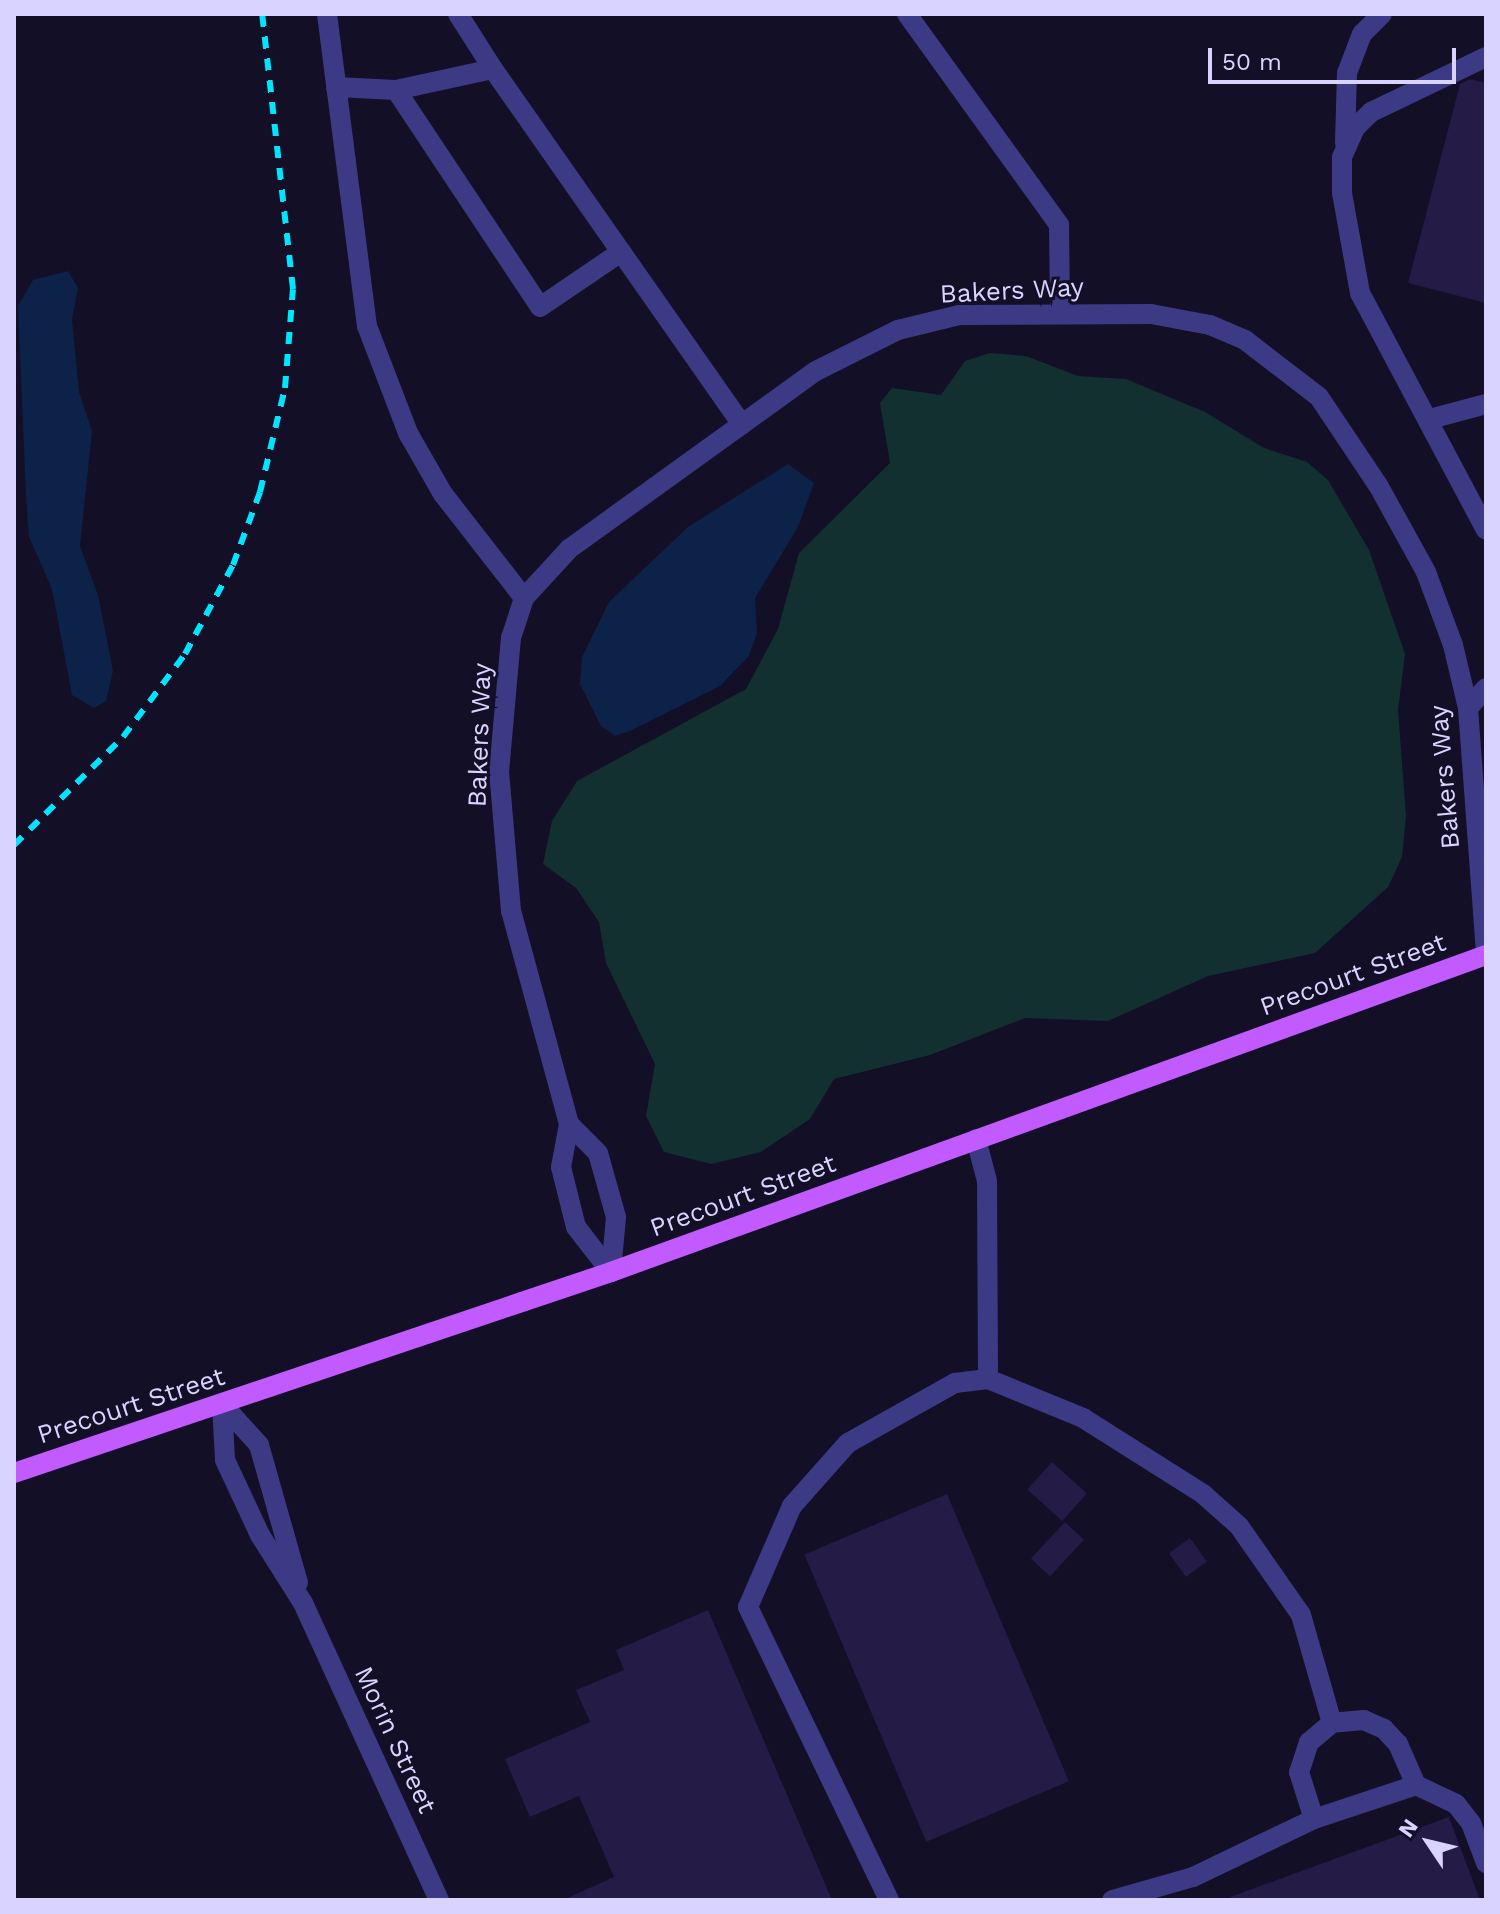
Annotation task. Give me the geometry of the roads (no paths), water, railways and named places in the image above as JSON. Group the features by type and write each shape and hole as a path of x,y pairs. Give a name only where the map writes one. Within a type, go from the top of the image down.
{"main road":[{"name":"Precourt Street","path":"14,1473 611,1272 1486,955"}],"street":[{"path":"327,14 367,326 387,385 443,494 524,598"},
{"path":"458,14 493,69 742,424"},
{"path":"907,14 1059,225 1060,313"},
{"path":"1382,14 1362,34 1347,73 1342,193 1360,293 1430,419 1486,530"},
{"path":"1344,152 1371,112 1486,57"},
{"path":"336,87 396,90 493,69"},
{"path":"396,90 540,307 621,252"},
{"name":"Bakers Way","path":"611,1272 616,1217 598,1153 569,1124 535,1016 504,849 499,772 504,683 524,598 569,549 742,424 816,371 898,330 959,315 1151,314 1210,325 1289,368 1346,434 1426,572 1468,708 1486,955"},
{"path":"1430,419 1486,404"},
{"path":"1468,708 1486,688"},
{"name":"Bakers Way","path":"569,1124 561,1167 576,1227 611,1272"},
{"path":"976,1139 987,1181 988,1379"},
{"path":"889,1900 748,1607 792,1506 848,1443 955,1383 988,1379 1083,1418 1203,1494 1239,1526 1301,1615 1332,1723"},
{"name":"Morin Street","path":"222,1404 225,1460 260,1535 303,1603 439,1900"},
{"name":"Morin Street","path":"222,1404 259,1445 303,1603"},
{"path":"1314,1819 1299,1772 1309,1742 1332,1723 1364,1720 1384,1729 1398,1744 1416,1785 1456,1804 1471,1823 1486,1863"},
{"path":"1112,1900 1193,1877 1314,1819 1416,1785"}],"water":[{"path":"68,271 78,288 72,319 79,392 92,431 80,546 98,595 113,671 106,701 94,708 72,695 52,589 29,537 26,496 18,306 33,280"},
{"path":"788,464 814,483 798,527 755,598 757,633 749,656 720,686 615,736 601,726 580,684 582,657 609,602 688,527"}],"railway":[{"path":"14,845 123,737 185,654 233,565 260,492 285,388 293,289 262,14"}]}
